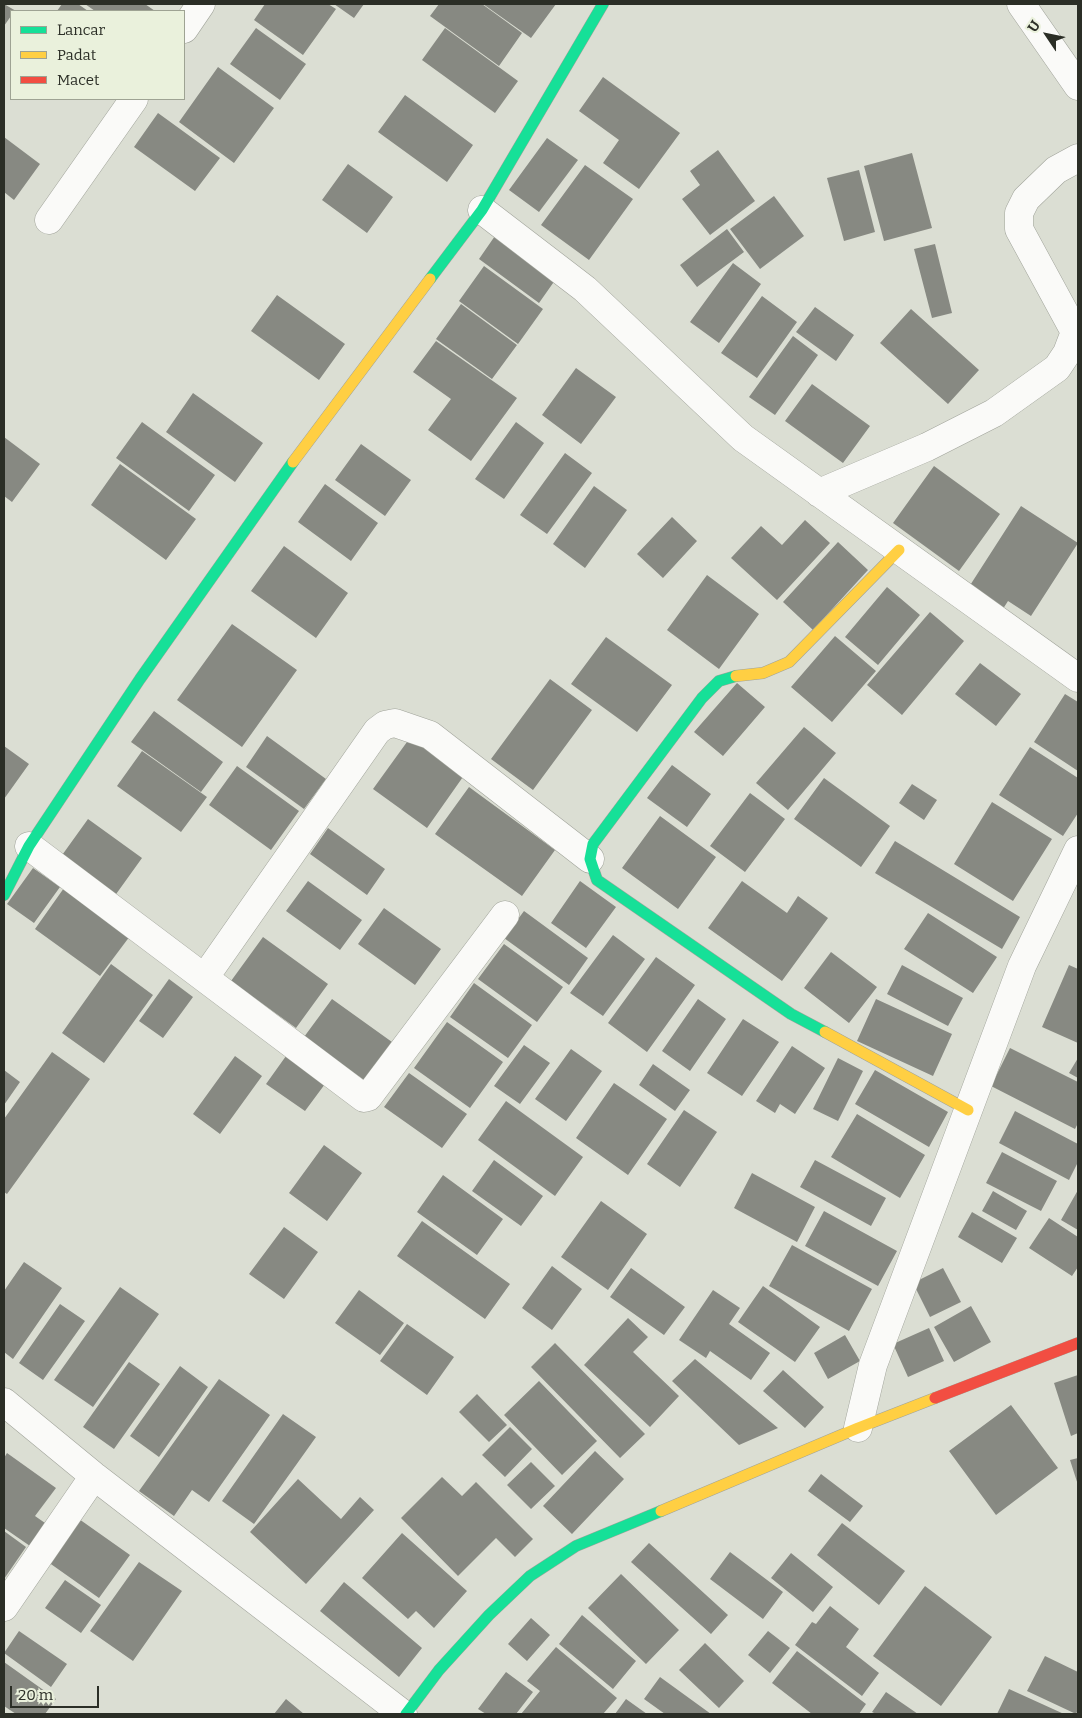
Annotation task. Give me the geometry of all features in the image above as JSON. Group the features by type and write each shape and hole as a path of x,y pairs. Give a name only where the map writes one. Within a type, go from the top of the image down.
{"street":[{"path":"185,28 202,4"},
{"path":"4,895 29,846 140,679 280,479 482,210 603,4"},
{"path":"1020,4 1078,86"},
{"path":"49,220 133,100"},
{"path":"819,493 927,447 986,417 1057,368 1067,353 1075,332 1019,229 1019,213 1026,199 1056,170 1078,158"},
{"path":"482,210 585,289 743,438 1078,678"},
{"path":"899,550 788,662 763,673 737,676 719,682 702,698 593,844 590,859 597,880 791,1014 968,1110"},
{"path":"205,977 377,731 385,725 395,723 430,735 590,859"},
{"path":"29,846 364,1098 367,1098 505,915"},
{"path":"858,1428 873,1365 1022,966 1078,850"},
{"path":"4,1402 94,1476 404,1714 439,1670 489,1615 530,1576 576,1546 858,1428 1078,1343"},
{"path":"4,1607 94,1476"}],"building":[{"path":"4,4 14,10 10,10 10,17 4,26"},
{"path":"62,4 78,4 87,10 58,10"},
{"path":"85,4 145,4 154,10 94,10"},
{"path":"265,4 328,4 336,9 303,55 254,20"},
{"path":"334,4 364,4 354,18"},
{"path":"439,4 482,4 522,33 499,66 430,16"},
{"path":"483,4 556,4 531,38"},
{"path":"256,28 306,64 280,100 230,64"},
{"path":"445,28 518,81 495,113 422,60"},
{"path":"218,67 274,108 234,163 179,122"},
{"path":"603,77 680,133 639,189 603,163 619,140 579,111"},
{"path":"405,95 473,145 447,182 378,132"},
{"path":"158,113 220,158 195,191 134,147"},
{"path":"4,137 40,164 14,200 4,192"},
{"path":"547,138 578,160 539,212 509,190"},
{"path":"718,150 755,201 710,235 682,199 700,185 690,171"},
{"path":"912,153 932,228 884,241 864,166"},
{"path":"348,164 393,197 367,233 322,200"},
{"path":"585,165 633,199 589,260 541,225"},
{"path":"859,170 875,232 844,241 827,178"},
{"path":"774,196 804,236 760,269 730,229"},
{"path":"727,229 744,252 697,287 680,265"},
{"path":"497,233 558,276 539,303 479,259"},
{"path":"935,244 952,313 932,318 914,249"},
{"path":"733,263 761,284 719,343 690,322"},
{"path":"484,266 543,309 518,344 459,301"},
{"path":"277,295 345,344 319,380 251,331"},
{"path":"762,296 797,322 757,378 721,353"},
{"path":"461,304 517,345 492,379 436,339"},
{"path":"815,307 854,335 836,361 796,332"},
{"path":"911,309 979,370 948,404 880,343"},
{"path":"793,336 818,355 775,415 749,397"},
{"path":"436,341 517,398 471,461 428,430 451,399 413,372"},
{"path":"576,368 616,397 581,444 542,415"},
{"path":"812,384 870,426 843,463 785,421"},
{"path":"193,393 263,443 235,482 166,432"},
{"path":"142,422 215,475 189,511 116,458"},
{"path":"516,422 544,443 504,499 475,479"},
{"path":"4,437 40,464 12,502 4,496"},
{"path":"361,444 411,480 385,516 335,480"},
{"path":"565,453 592,473 547,534 520,515"},
{"path":"120,464 196,519 166,560 91,505"},
{"path":"934,466 1000,514 959,571 893,523"},
{"path":"325,484 378,523 351,561 298,522"},
{"path":"594,486 627,510 585,568 553,544"},
{"path":"1021,506 1078,543 1031,616 1008,601 1001,612 967,590"},
{"path":"672,517 697,541 663,578 637,554"},
{"path":"805,520 830,543 777,600 731,558 761,526 782,545"},
{"path":"838,542 868,570 813,630 783,602"},
{"path":"284,546 348,593 316,638 251,591"},
{"path":"707,575 759,614 719,669 667,630"},
{"path":"887,587 920,615 878,665 845,637"},
{"path":"930,612 964,641 902,715 867,685"},
{"path":"232,624 297,670 242,747 177,700"},
{"path":"835,636 876,671 832,722 791,687"},
{"path":"606,637 672,685 637,732 571,684"},
{"path":"980,663 1021,694 996,726 955,694"},
{"path":"550,679 592,710 533,790 491,759"},
{"path":"737,683 765,707 723,756 694,732"},
{"path":"1065,694 1078,702 1078,771 1034,742"},
{"path":"154,711 223,762 201,792 131,742"},
{"path":"804,727 836,753 788,810 756,783"},
{"path":"412,735 465,774 427,828 373,789"},
{"path":"267,736 326,779 304,809 246,767"},
{"path":"4,746 29,764 4,799"},
{"path":"1030,747 1078,778 1078,813 1063,836 999,795"},
{"path":"142,751 207,797 181,832 117,786"},
{"path":"672,765 711,794 687,827 647,798"},
{"path":"237,766 299,811 271,850 209,805"},
{"path":"824,778 890,826 861,867 794,819"},
{"path":"912,784 937,800 924,820 899,803"},
{"path":"469,787 555,850 522,896 435,834"},
{"path":"750,793 785,819 745,872 710,846"},
{"path":"992,802 1052,839 1013,901 954,864"},
{"path":"660,816 716,857 678,909 622,868"},
{"path":"88,819 142,858 114,897 60,858"},
{"path":"328,828 385,869 367,895 310,854"},
{"path":"895,841 1020,917 1002,949 875,873"},
{"path":"33,868 60,887 34,923 7,904"},
{"path":"308,881 362,920 340,950 286,911"},
{"path":"580,881 616,907 586,948 551,923"},
{"path":"742,881 787,913 798,896 828,918 782,981 708,928"},
{"path":"64,888 130,936 100,976 35,929"},
{"path":"384,908 441,949 415,985 358,944"},
{"path":"524,911 588,958 569,985 504,938"},
{"path":"928,913 997,957 973,993 904,949"},
{"path":"613,935 645,959 603,1016 570,993"},
{"path":"263,937 328,984 296,1028 231,981"},
{"path":"504,944 563,987 537,1022 478,979"},
{"path":"831,952 877,987 849,1023 804,988"},
{"path":"656,957 695,985 647,1052 608,1023"},
{"path":"111,964 153,995 104,1063 62,1033"},
{"path":"902,965 963,998 948,1026 887,994"},
{"path":"1069,965 1078,969 1078,1043 1042,1027"},
{"path":"169,979 193,997 163,1038 139,1021"},
{"path":"474,983 532,1025 508,1058 450,1017"},
{"path":"332,999 392,1042 364,1080 304,1037"},
{"path":"698,999 726,1019 690,1071 662,1051"},
{"path":"876,999 952,1034 933,1076 857,1041"},
{"path":"743,1019 779,1042 742,1096 707,1073"},
{"path":"447,1022 503,1062 470,1108 414,1068"},
{"path":"524,1045 550,1063 520,1104 494,1086"},
{"path":"792,1046 825,1068 795,1114 780,1104 775,1113 756,1101"},
{"path":"1010,1048 1078,1082 1078,1123 1075,1129 991,1086"},
{"path":"571,1049 602,1071 566,1121 535,1099"},
{"path":"52,1052 90,1079 7,1194 4,1192 4,1119"},
{"path":"235,1056 262,1076 220,1134 193,1114"},
{"path":"286,1056 325,1084 305,1111 266,1084"},
{"path":"838,1058 863,1071 838,1121 813,1109"},
{"path":"1078,1058 1078,1078 1069,1073"},
{"path":"653,1064 690,1090 675,1111 639,1085"},
{"path":"4,1070 20,1082 4,1105"},
{"path":"875,1070 948,1112 929,1147 855,1104"},
{"path":"409,1073 467,1114 442,1148 384,1107"},
{"path":"614,1083 667,1119 628,1175 576,1138"},
{"path":"506,1101 583,1157 555,1196 478,1140"},
{"path":"684,1110 717,1132 680,1187 647,1164"},
{"path":"1015,1111 1078,1144 1078,1162 1069,1180 999,1143"},
{"path":"857,1114 925,1155 900,1198 831,1157"},
{"path":"324,1145 362,1173 327,1221 289,1193"},
{"path":"1002,1152 1057,1181 1041,1211 986,1183"},
{"path":"494,1160 543,1196 521,1226 472,1191"},
{"path":"815,1160 886,1198 871,1226 800,1187"},
{"path":"752,1173 815,1207 797,1242 734,1208"},
{"path":"443,1175 503,1219 477,1255 417,1212"},
{"path":"1078,1190 1078,1230 1061,1220"},
{"path":"993,1191 1027,1211 1016,1230 982,1211"},
{"path":"601,1201 647,1234 608,1290 561,1257"},
{"path":"824,1211 897,1251 878,1286 805,1246"},
{"path":"972,1212 1017,1238 1002,1263 958,1237"},
{"path":"1049,1218 1078,1237 1078,1267 1072,1276 1029,1248"},
{"path":"422,1221 510,1284 485,1319 397,1256"},
{"path":"284,1227 318,1252 284,1299 249,1274"},
{"path":"792,1245 872,1289 849,1331 769,1286"},
{"path":"24,1262 62,1288 13,1359 4,1352 4,1291"},
{"path":"552,1266 582,1289 552,1330 522,1308"},
{"path":"631,1268 685,1307 664,1335 610,1297"},
{"path":"943,1268 961,1302 930,1317 913,1283"},
{"path":"763,1286 820,1327 795,1362 738,1322"},
{"path":"120,1287 159,1314 93,1407 54,1380"},
{"path":"359,1290 404,1323 380,1355 335,1323"},
{"path":"713,1290 740,1308 729,1324 770,1353 751,1380 710,1351 706,1358 679,1340"},
{"path":"60,1304 85,1321 43,1380 19,1363"},
{"path":"971,1306 991,1342 954,1362 934,1327"},
{"path":"628,1318 648,1337 633,1352 679,1396 650,1427 584,1365"},
{"path":"407,1324 454,1357 427,1395 380,1361"},
{"path":"929,1328 944,1361 908,1377 893,1344"},
{"path":"845,1335 860,1361 828,1379 814,1353"},
{"path":"555,1343 645,1434 620,1458 531,1367"},
{"path":"695,1359 778,1428 739,1445 672,1381"},
{"path":"129,1362 160,1384 114,1449 83,1427"},
{"path":"180,1366 208,1387 159,1457 130,1436"},
{"path":"783,1370 824,1407 805,1428 763,1391"},
{"path":"1078,1375 1078,1433 1071,1436 1054,1383"},
{"path":"219,1379 270,1415 209,1502 192,1490 174,1516 139,1491"},
{"path":"539,1381 597,1441 562,1475 504,1415"},
{"path":"477,1394 507,1425 489,1442 459,1412"},
{"path":"1011,1405 1058,1468 996,1515 949,1451"},
{"path":"283,1414 316,1437 254,1524 222,1501"},
{"path":"510,1427 532,1449 505,1477 482,1455"},
{"path":"595,1451 624,1479 572,1534 543,1506"},
{"path":"7,1453 56,1488 35,1516 45,1523 30,1546 4,1528 4,1458"},
{"path":"1078,1458 1078,1485 1070,1460"},
{"path":"531,1462 555,1486 531,1509 507,1485"},
{"path":"821,1474 863,1506 850,1522 808,1491"},
{"path":"442,1477 462,1496 476,1482 533,1539 515,1557 496,1538 458,1576 401,1518"},
{"path":"298,1479 341,1519 360,1497 374,1510 306,1584 250,1532"},
{"path":"79,1519 130,1555 99,1598 48,1562"},
{"path":"842,1523 905,1571 879,1605 817,1555"},
{"path":"4,1531 26,1547 4,1579"},
{"path":"402,1533 467,1591 434,1628 416,1611 408,1619 362,1578"},
{"path":"649,1543 728,1615 711,1634 631,1562"},
{"path":"730,1552 783,1592 763,1619 710,1579"},
{"path":"791,1553 833,1587 813,1612 771,1578"},
{"path":"139,1562 182,1591 133,1661 90,1631"},
{"path":"621,1574 679,1630 646,1664 588,1608"},
{"path":"65,1580 101,1605 81,1633 45,1608"},
{"path":"344,1582 422,1648 399,1677 320,1611"},
{"path":"925,1586 992,1637 941,1706 873,1656"},
{"path":"830,1606 859,1629 846,1647 879,1673 862,1696 795,1645 812,1622 816,1624"},
{"path":"582,1615 636,1661 613,1689 559,1644"},
{"path":"531,1618 550,1635 527,1661 508,1644"},
{"path":"19,1631 67,1664 51,1687 4,1653"},
{"path":"768,1631 790,1648 770,1673 748,1655"},
{"path":"705,1643 744,1681 719,1708 679,1670"},
{"path":"556,1647 617,1698 603,1714 521,1714 540,1691 527,1681"},
{"path":"797,1651 866,1704 859,1714 812,1714 772,1683"},
{"path":"1045,1656 1078,1672 1078,1710 1076,1714 1027,1691"},
{"path":"4,1662 56,1699 45,1714 16,1714 4,1706"},
{"path":"506,1672 533,1692 516,1714 486,1714 478,1709"},
{"path":"660,1677 711,1714 665,1714 644,1699"},
{"path":"1009,1689 1064,1714 997,1714"},
{"path":"886,1692 918,1714 876,1714 872,1712"},
{"path":"286,1699 304,1714 274,1714"},
{"path":"626,1699 647,1714 615,1714"}],"traffic: fast":[{"path":"430,279 482,210 603,4"},
{"path":"4,895 29,846 140,679 293,462"},
{"path":"736,676 719,681 702,698 593,844 590,859 597,880 791,1014 825,1032"},
{"path":"406,1714 439,1670 489,1615 530,1576 576,1546 661,1511"}],"traffic: slow":[{"path":"293,462 430,279"},
{"path":"736,676 763,673 789,662 899,550"},
{"path":"825,1032 968,1110"},
{"path":"661,1511 858,1428 935,1398"}],"traffic: jam":[{"path":"935,1398 1078,1343"}]}
